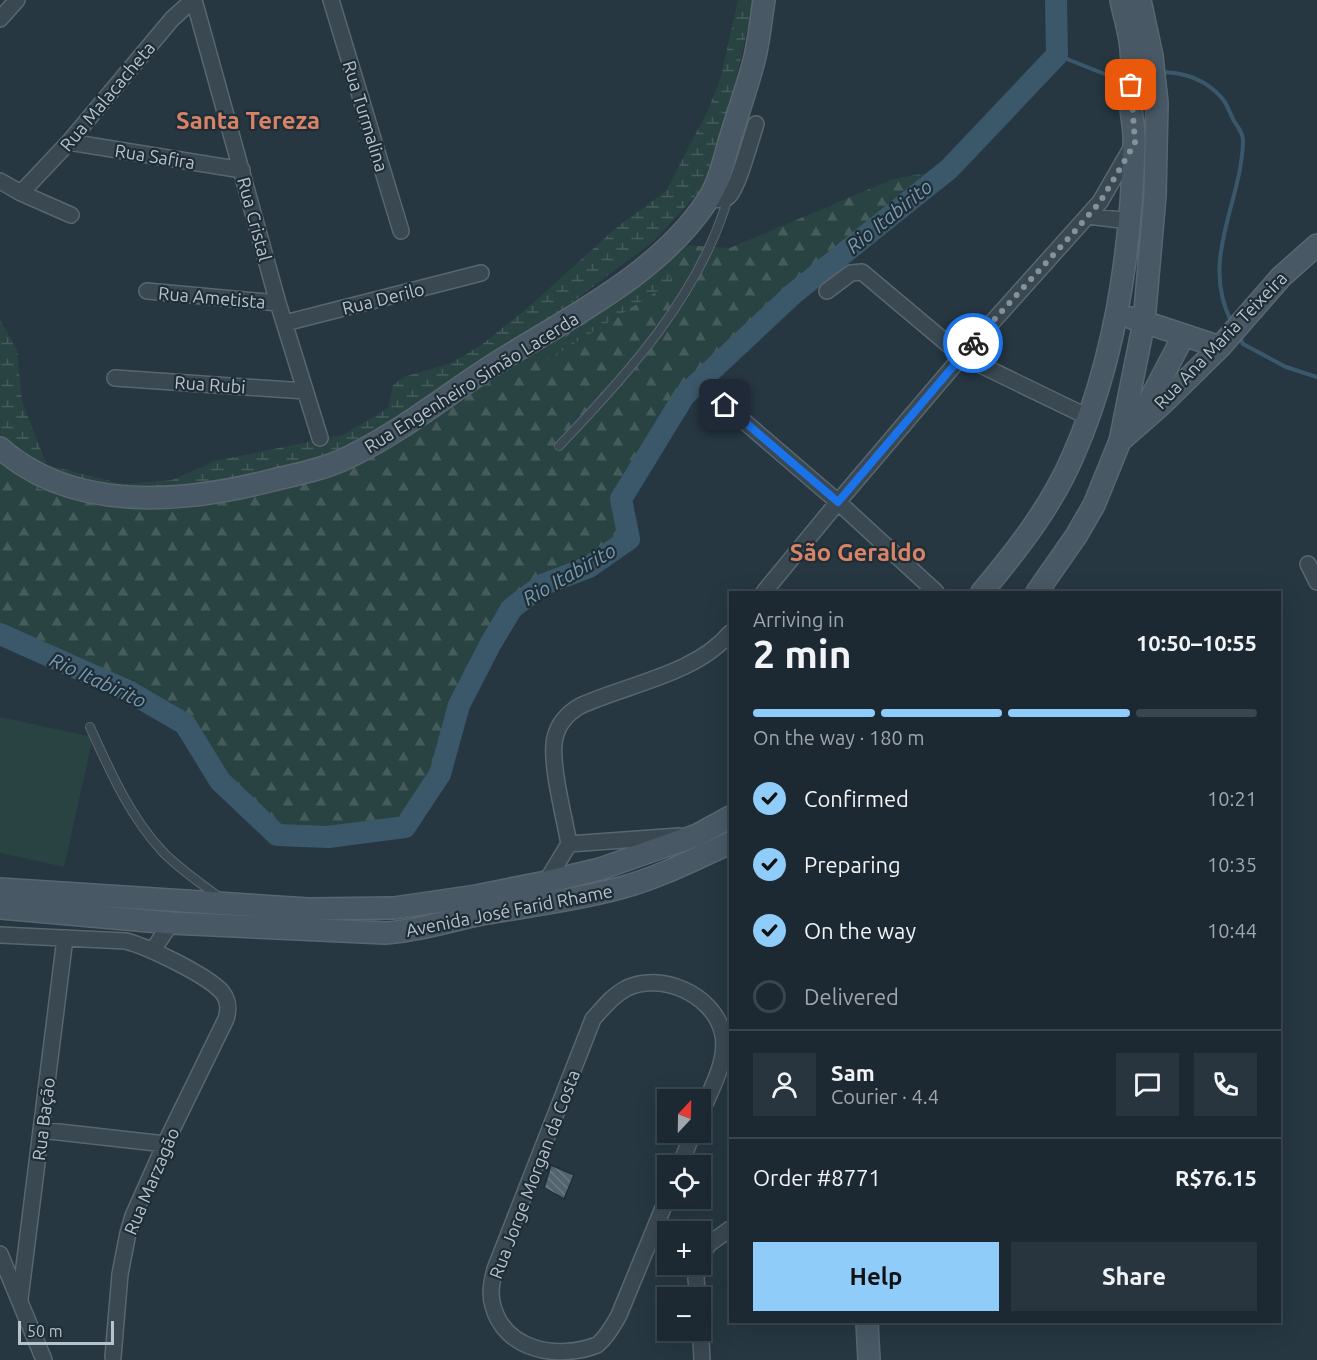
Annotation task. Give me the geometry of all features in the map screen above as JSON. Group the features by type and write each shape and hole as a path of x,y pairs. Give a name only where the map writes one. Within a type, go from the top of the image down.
{"street":[{"path":"0,19 17,0"},
{"name":"Rua Malacacheta","path":"21,193 69,142 172,19 194,0"},
{"name":"Rua Cristal","path":"194,0 278,303 320,438"},
{"name":"Rua Turmalina","path":"331,0 401,231"},
{"name":"Rua Engenheiro Simão Lacerda","path":"0,448 27,468 50,480 81,489 124,497 178,497 235,490 299,474 343,460 385,438 467,381 578,315 648,265 719,198 728,146 754,58 764,0"},
{"path":"983,591 1019,548 1042,514 1072,457 1106,361 1118,313 1135,143 1131,107 1131,47 1121,0"},
{"path":"1120,441 1144,322 1155,196 1157,103 1152,56 1140,0"},
{"path":"719,198 742,169 756,124"},
{"name":"Rua Safira","path":"69,142 242,170"},
{"path":"765,591 962,356 1088,216 1111,184 1135,143"},
{"path":"0,181 70,215"},
{"path":"1088,216 1129,221"},
{"name":"Rua Ana Maria Teixeira","path":"1037,591 1076,536 1094,505 1120,441 1162,404 1222,345 1281,277 1315,251"},
{"path":"827,291 851,273 862,272 962,356 1088,417"},
{"name":"Rua Derilo","path":"285,323 481,273"},
{"name":"Rua Ametista","path":"147,291 278,303"},
{"path":"1118,313 1222,345"},
{"path":"1136,426 1184,335"},
{"name":"Rua Rubi","path":"115,378 305,391"},
{"path":"725,405 838,502 935,591"},
{"path":"1308,564 1317,582"},
{"path":"546,882 569,844 554,757 555,738 564,720 571,711 580,706 687,666 705,657 729,634"},
{"path":"0,889 308,909 394,908 476,896 600,869 696,835 729,818"},
{"path":"569,844 696,835"},
{"name":"Avenida José Farid Rhame","path":"0,908 171,923 385,933 408,931 445,921 621,888 679,867 729,843"},
{"path":"0,936 126,941 153,950 171,923"},
{"name":"Rua Bação","path":"20,1299 64,938"},
{"name":"Rua Marzagão","path":"116,1359 120,1274 128,1233 139,1201 226,1019 228,1010 222,992 153,950"},
{"name":"Rua Jorge Morgan da Costa","path":"663,1209 619,1315 609,1332 597,1345 583,1353 549,1358 529,1351 512,1341 500,1325 492,1305 491,1289 495,1269 593,1020 607,1003 627,988 648,982 669,984 688,992 703,1002 726,1031 727,1052 711,1089"},
{"path":"41,1130 165,1144"},
{"path":"711,1242 729,1229"},
{"path":"0,1254 44,1360"},
{"path":"867,1323 868,1360"},
{"path":"701,1341 702,1360"}],"lane":[{"path":"559,446 614,388 651,343 709,251 719,198"},
{"path":"90,727 122,795 141,825 163,852 229,904"}],"green space":[{"path":"738,0 754,0 730,106 706,184 655,240 523,339 426,397 362,440 295,471 226,479 195,488 61,493 38,489 0,456 0,319 17,350 22,402 47,465 122,484 172,480 215,461 343,435 388,408 393,385 404,377 451,363 480,346 532,304 616,228 666,191 709,108 721,77"},
{"path":"949,169 793,294 684,396 621,498 629,539 589,567 542,585 512,608 459,705 440,774 405,827 328,837 277,835 220,781 185,724 128,691 0,634 0,453 46,486 241,490 365,463 475,385 683,245 730,248 893,179"},
{"path":"666,268 672,282 548,360 544,352"},
{"path":"0,717 93,737 64,867 0,853"}],"building":[{"path":"551,1165 574,1175 564,1199 544,1188"}],"waterway":[{"name":"Rio Itabirito","path":"0,634 128,691 185,724 220,781 277,835 328,837 405,827 440,774 459,705 512,608 542,585 589,567 629,539 621,499 684,396 793,294 949,169 1057,55 1056,0"},
{"path":"1057,55 1107,75 1125,74"},
{"path":"1159,72 1176,73 1193,78 1215,91 1225,102 1243,137 1241,165 1221,253 1220,276 1223,298 1231,321"},
{"path":"1239,336 1243,344 1286,367 1317,377"}],"way so far":[{"path":"973,343 1100,202 1135,143 1131,85"}],"district":[{"name":"Santa Tereza","path":"248,120"},
{"name":"São Geraldo","path":"858,552"}],"route":[{"path":"725,405 838,502 973,343"}]}
